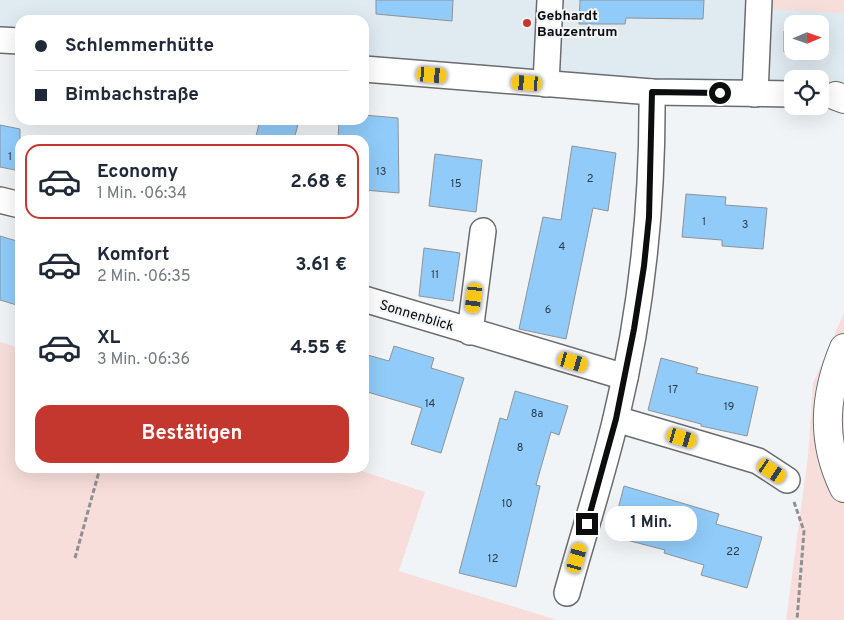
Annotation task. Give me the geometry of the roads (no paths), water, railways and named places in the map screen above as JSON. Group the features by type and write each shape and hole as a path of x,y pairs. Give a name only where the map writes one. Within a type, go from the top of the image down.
{"main road":[{"path":"844,348 830,391 827,422 829,448 844,488"}],"street":[{"path":"546,84 550,0"},
{"path":"755,94 759,0"},
{"path":"0,40 15,41"},
{"path":"369,69 652,92 784,94"},
{"path":"567,593 616,419 644,266 649,217 652,92"},
{"path":"0,200 15,203"},
{"name":"Sonnenblick","path":"470,332 483,231"},
{"name":"Sonnenblick","path":"369,301 625,377"},
{"path":"616,419 758,461 787,480"}],"place":[{"name":"Gebhardt Bauzentrum","path":"527,23"}]}
